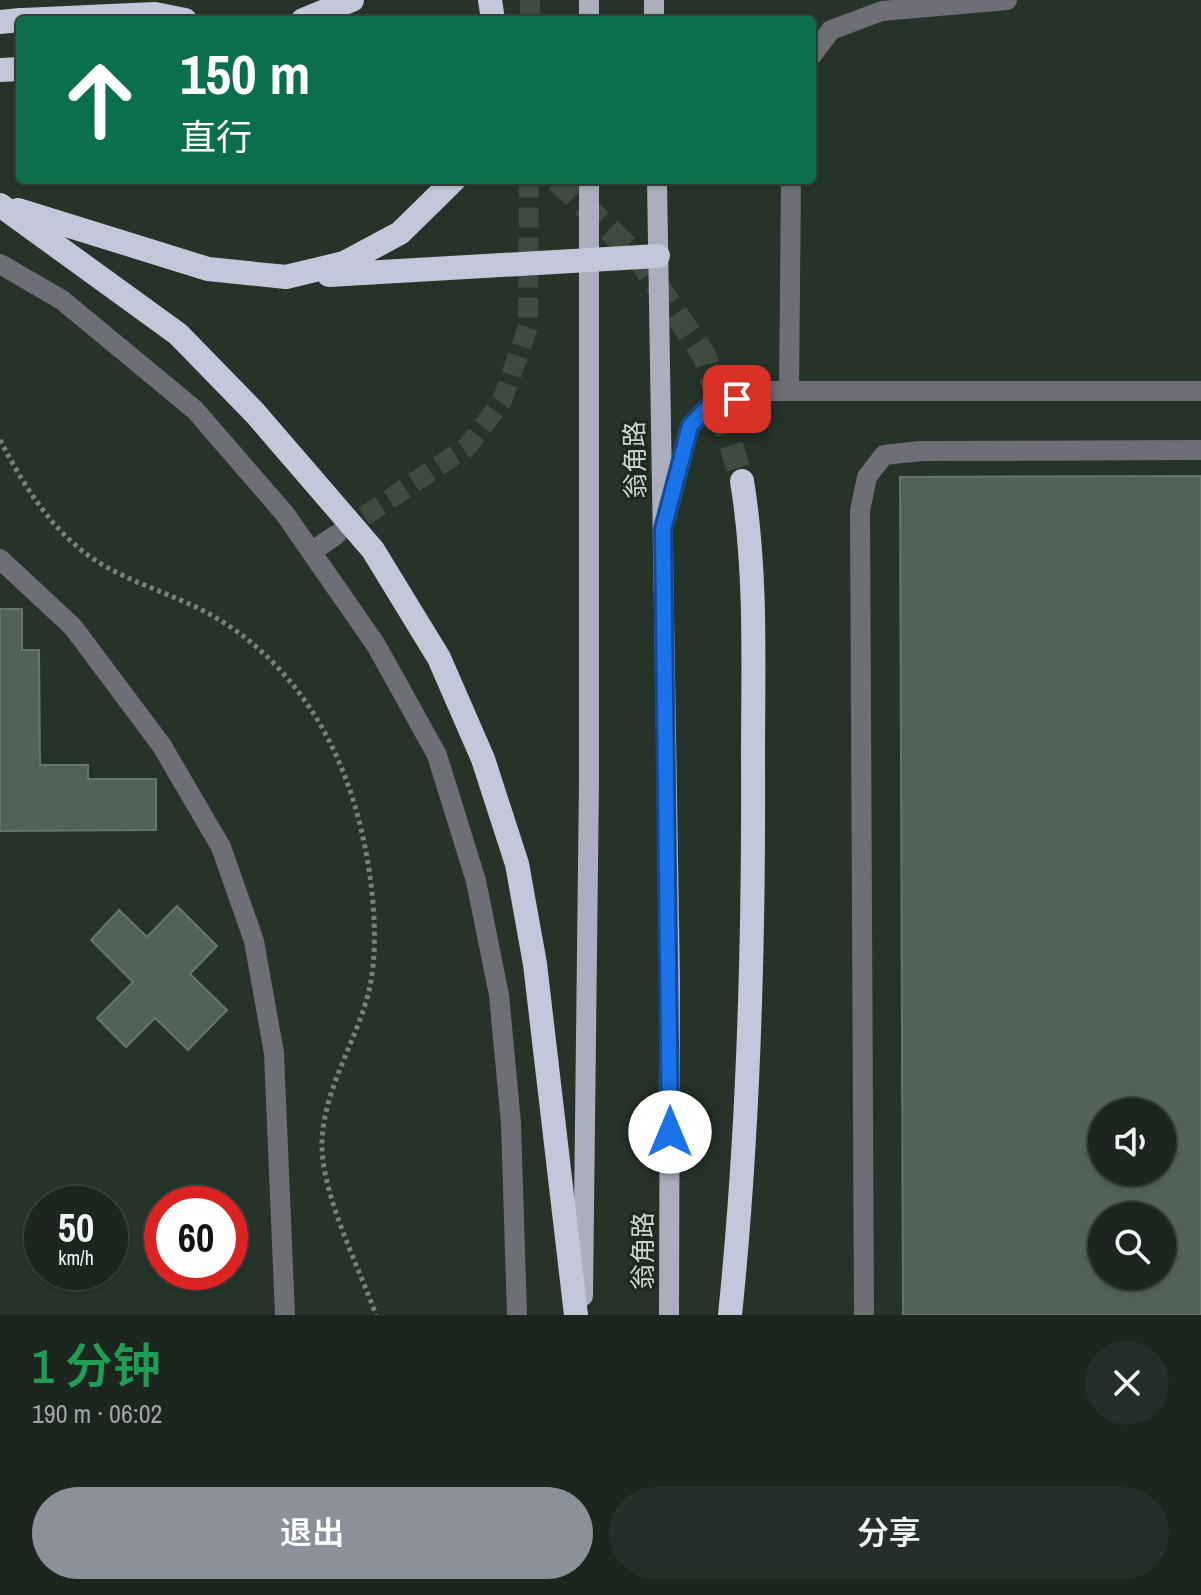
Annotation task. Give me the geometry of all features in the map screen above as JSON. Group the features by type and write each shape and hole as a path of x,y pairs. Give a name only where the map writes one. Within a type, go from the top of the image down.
{"highway":[{"path":"313,16 352,0"},
{"path":"110,16 165,16"},
{"path":"286,277 344,263 400,233 450,184"},
{"path":"0,205 208,269 286,277 658,256"},
{"path":"0,205 178,334 255,413 373,550 439,658 483,759 517,864 535,964 579,1315"},
{"path":"730,1315 750,1074 754,863 752,542 742,481"}],"main road":[{"name":"翁角路","path":"579,1315 589,779 589,184"},
{"name":"翁角路","path":"657,184 670,980 669,1315"}],"street":[{"path":"816,50 831,30 882,11 1007,0"},
{"path":"789,391 791,184"},
{"path":"0,264 62,300 195,410 285,514 376,645 437,755 476,881 501,1009 511,1123 517,1315"},
{"path":"663,529 690,426 708,407 766,391 1201,391"},
{"path":"864,1315 860,511 867,477 884,455 921,451 1201,450"},
{"path":"311,552 336,535"},
{"path":"0,559 73,627 162,746 221,847 254,941 274,1053 285,1315"}],"path":[{"path":"0,440 21,481 59,530 91,556 205,612 260,648 308,702 347,782 368,864 373,935 370,985 324,1120 323,1160 376,1315"}],"building":[{"path":"1201,476 1201,1315 903,1315 900,477"},
{"path":"0,609 22,609 22,650 39,650 40,765 88,765 88,779 156,779 156,830 0,831"},
{"path":"177,906 217,946 190,974 227,1010 188,1050 155,1018 126,1047 97,1018 133,982 91,940 119,910 147,937"}],"tunnel":[{"path":"530,0 530,16"},
{"path":"339,533 467,447 502,401 528,327 529,184"},
{"path":"561,184 639,258 705,357 742,481"}],"route":[{"path":"670,1132 663,529 690,426 708,407 737,399"}]}
